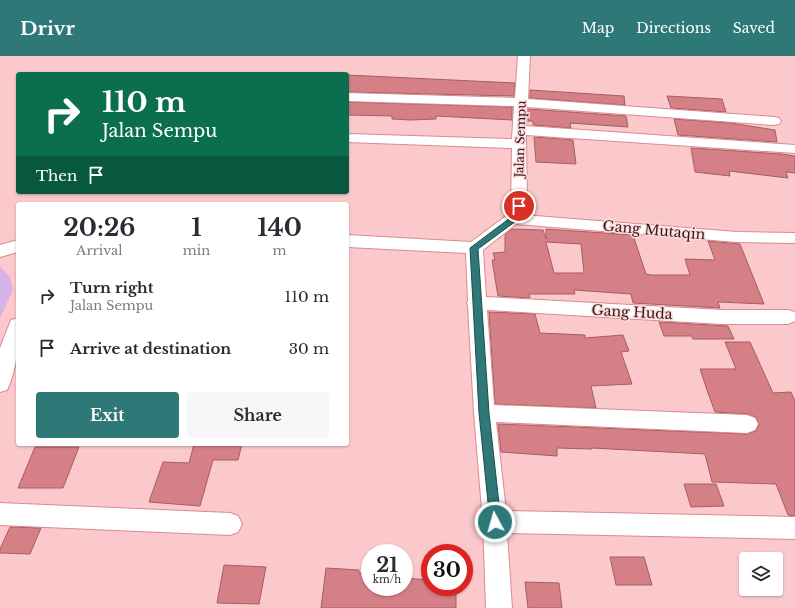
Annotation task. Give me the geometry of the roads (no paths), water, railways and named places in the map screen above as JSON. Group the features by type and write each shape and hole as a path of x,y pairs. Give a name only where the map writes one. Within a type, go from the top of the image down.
{"street":[{"name":"Jalan Sempu","path":"513,219 519,206 519,137 524,56"},
{"path":"349,97 521,103 774,121"},
{"path":"349,138 519,137 795,149"},
{"path":"349,241 474,248 513,219"},
{"name":"Gang Mutaqin","path":"513,219 737,237 795,238"},
{"path":"474,248 476,303 484,413 495,522 499,608"},
{"name":"Gang Huda","path":"476,303 722,317 788,317"},
{"path":"0,384 12,358 16,336"},
{"path":"484,413 747,424"},
{"path":"0,514 230,524"},
{"path":"495,522 526,521 795,528"}]}
